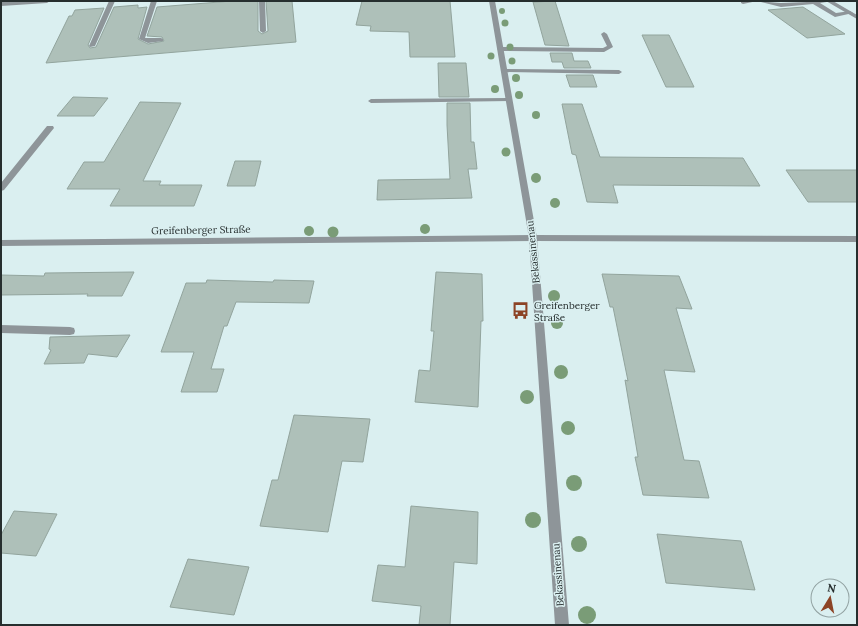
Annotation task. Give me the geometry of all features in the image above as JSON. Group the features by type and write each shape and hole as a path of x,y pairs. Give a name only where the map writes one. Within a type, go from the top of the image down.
{"street":[{"path":"1,4 47,1"},
{"path":"92,46 112,1"},
{"path":"154,1 142,39 148,41 161,40"},
{"path":"262,1 263,31"},
{"name":"Bekassinenau","path":"492,1 533,238 562,625"},
{"path":"743,2 754,1"},
{"path":"760,1 781,5 830,1 854,15"},
{"path":"814,2 835,15 854,15"},
{"path":"500,49 604,50 610,47 604,34"},
{"path":"504,71 619,72"},
{"path":"371,101 509,100"},
{"path":"1,188 50,128"},
{"name":"Greifenberger Straße","path":"1,243 533,238 857,239"},
{"path":"1,329 70,331"}],"building":[{"path":"232,1 258,1 258,31 262,34 268,31 266,1 292,1 296,42 46,63 69,16 72,16 75,10 104,8 88,45 90,48 96,47 114,7 138,5 138,8 147,7 138,39 148,44 164,41 162,37 147,36 157,7"},
{"path":"362,1 450,1 455,57 410,57 409,32 370,31 371,26 356,25"},
{"path":"555,1 569,46 545,45 533,2"},
{"path":"803,7 845,34 807,38 768,10"},
{"path":"642,35 669,35 694,87 666,87"},
{"path":"550,53 572,53 574,61 588,61 591,68 564,68 562,62 552,62"},
{"path":"438,63 466,63 469,97 439,97"},
{"path":"566,75 593,75 597,87 570,87"},
{"path":"73,97 108,98 94,116 57,116"},
{"path":"140,102 181,103 143,181 161,181 159,185 202,185 194,206 110,206 120,189 67,189 84,162 104,162"},
{"path":"447,103 470,103 471,142 474,142 477,169 468,169 472,198 377,200 378,180 450,179"},
{"path":"562,104 582,104 600,157 743,158 760,186 613,185 618,203 587,202 576,155 572,154"},
{"path":"235,161 261,161 255,186 227,186"},
{"path":"786,170 857,170 857,202 808,202"},
{"path":"134,272 122,296 87,296 88,294 1,295 1,275 44,276 45,273"},
{"path":"436,272 482,274 483,321 481,321 478,407 415,402 419,370 430,371 434,331 431,331"},
{"path":"602,274 679,276 692,309 676,308 695,372 664,370 684,460 699,461 709,498 643,495 635,457 638,457 625,380 628,381 613,307 610,307"},
{"path":"207,280 273,282 274,280 314,281 309,303 236,302 227,326 224,326 211,369 224,369 217,392 181,392 194,352 161,352 186,283 206,283"},
{"path":"130,335 117,357 88,354 84,363 44,364 51,350 49,349 50,337"},
{"path":"294,415 370,419 363,462 342,461 328,532 260,526 272,480 278,480"},
{"path":"411,506 478,512 477,564 454,562 450,625 419,625 421,606 372,601 378,565 405,567"},
{"path":"14,511 57,514 36,556 1,553 1,535"},
{"path":"657,534 741,541 755,590 666,583"},
{"path":"188,559 249,567 234,615 170,607"}],"place":[{"name":"Greifenberger Straße","path":"521,311"}]}
